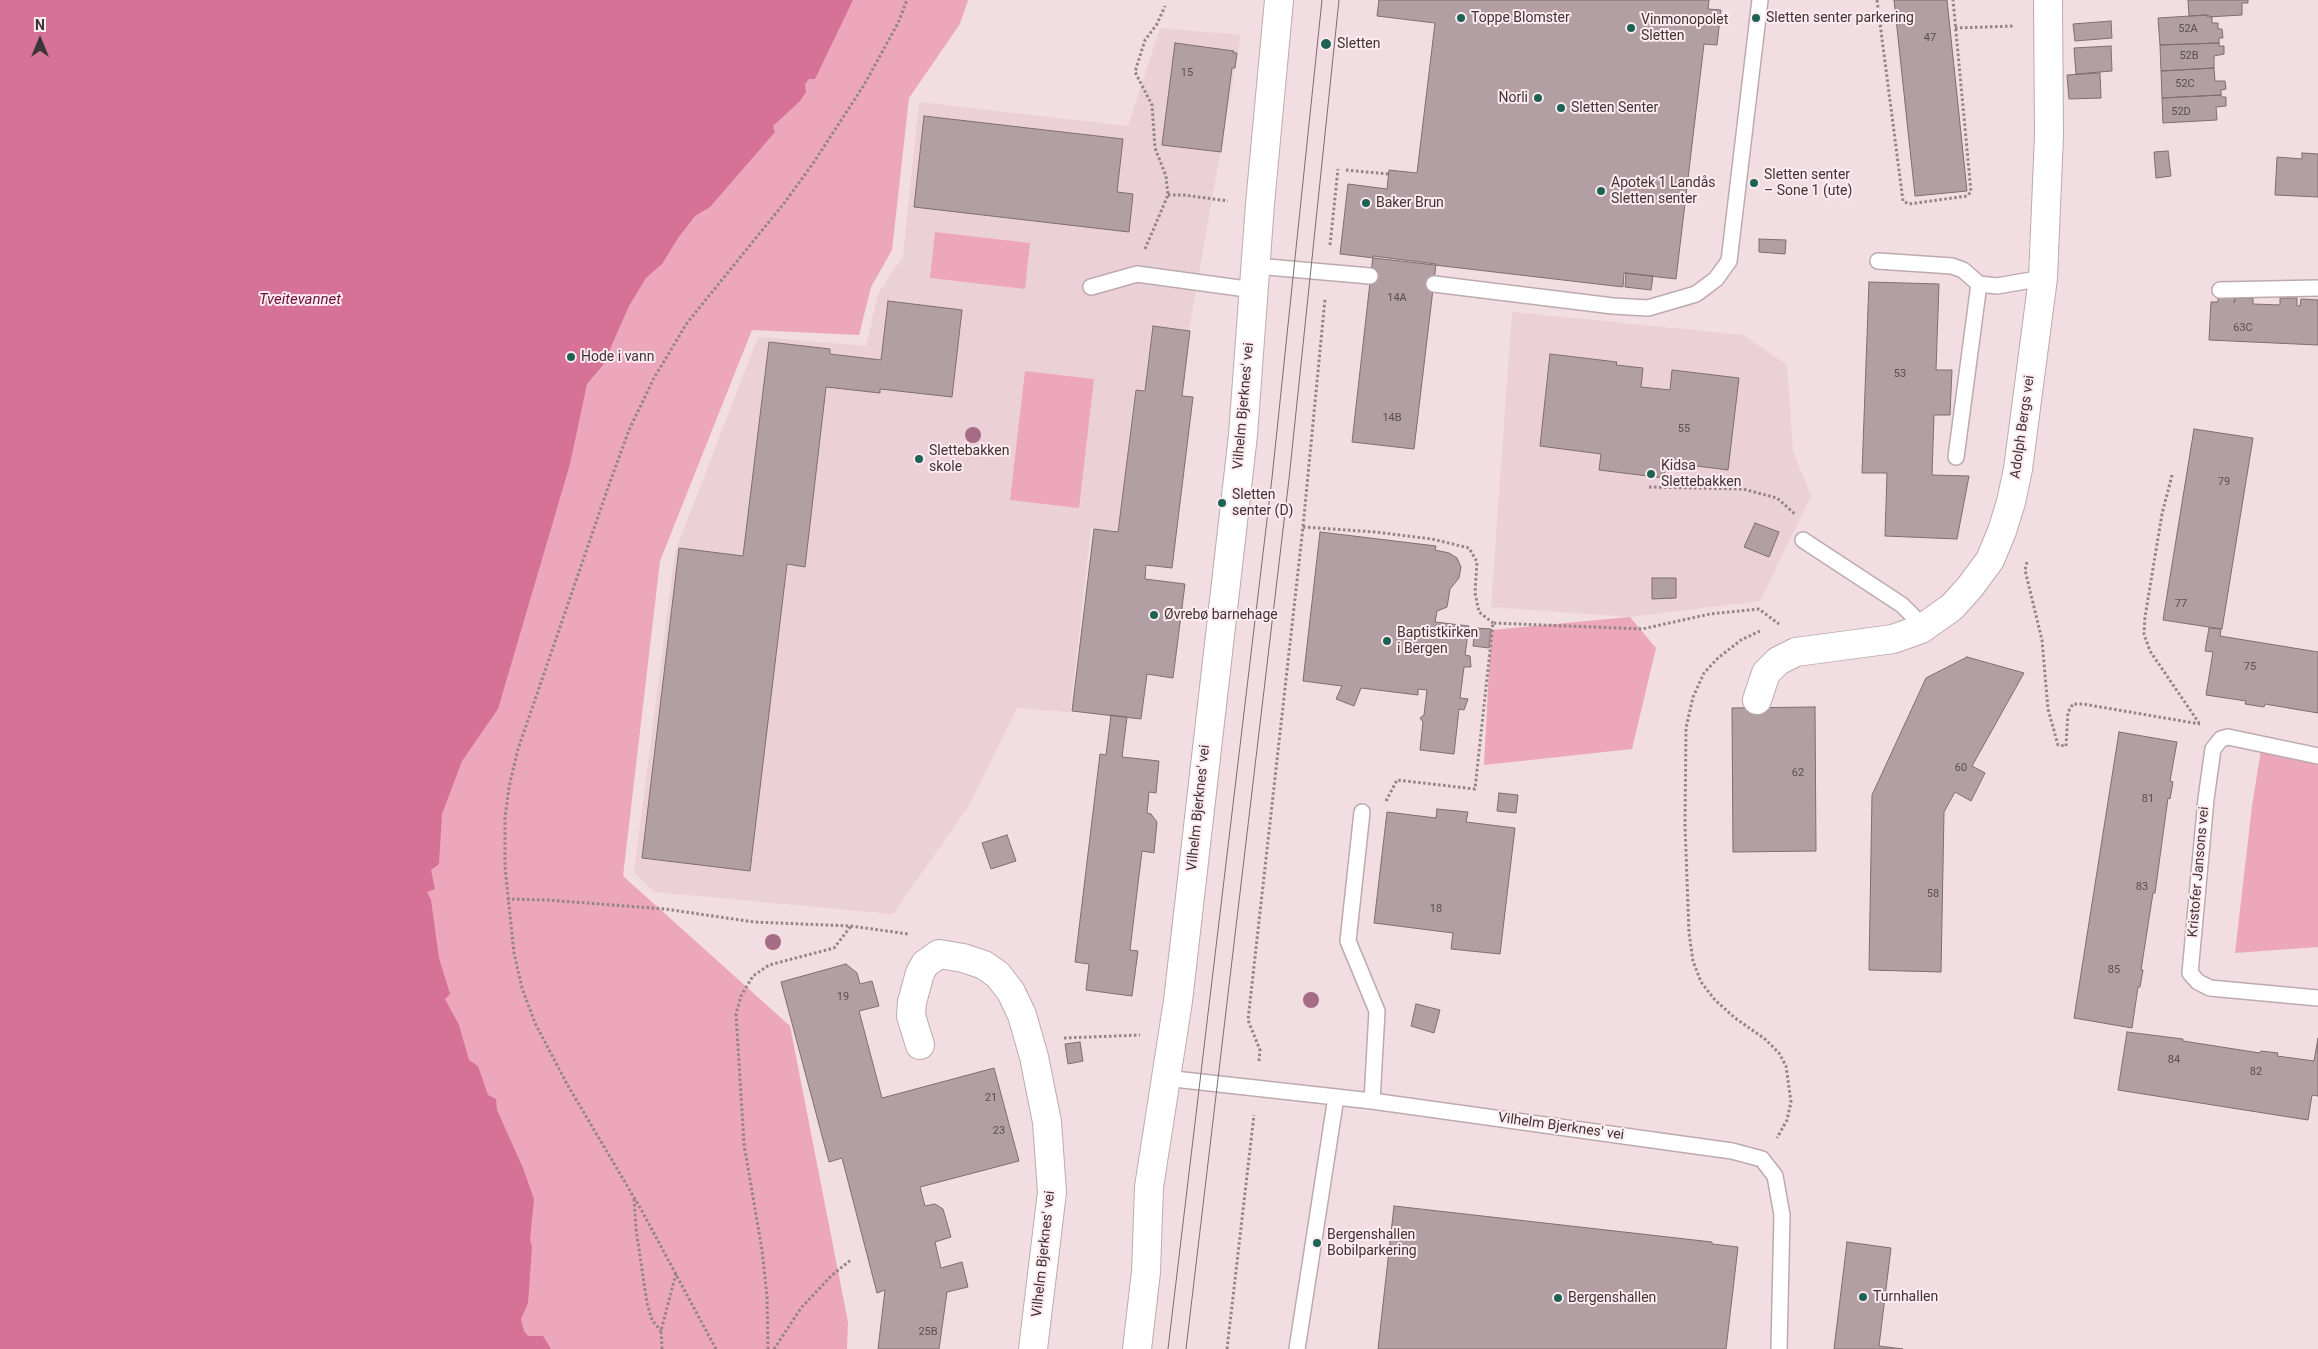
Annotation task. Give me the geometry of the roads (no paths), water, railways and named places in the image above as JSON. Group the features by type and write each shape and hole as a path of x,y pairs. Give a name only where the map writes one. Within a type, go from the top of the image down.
{"street":[{"name":"Vilhelm Bjerknes' vei","path":"1137,1349 1146,1272 1148,1187 1178,1001 1243,436 1279,0"},
{"name":"Adolph Bergs vei","path":"1757,700 1766,673 1778,661 1796,652 1893,639 1920,629 1952,607 1990,560 2011,502 2018,469 2043,278 2049,135 2048,0"},
{"name":"Vilhelm Bjerknes' vei","path":"920,1045 911,1016 912,1002 920,973 925,964 939,954 963,958 984,965 998,975 1015,999 1034,1057 1047,1122 1052,1192 1033,1349"}],"lane":[{"path":"1434,284 1613,306 1648,308 1696,294 1716,279 1729,261 1760,0"},
{"path":"1878,261 1952,266 1962,270 1979,284 1997,286 2043,278"},
{"path":"1091,287 1137,274 1255,278 1327,272 1366,276"},
{"path":"1956,458 1979,284"},
{"path":"2220,290 2318,288"},
{"path":"1803,540 1902,605 1913,616 1920,629"},
{"name":"Kristofer Jansons vei","path":"2318,756 2228,737 2220,739 2213,749 2206,799 2190,973 2198,982 2210,988 2318,998"},
{"path":"1362,812 1348,941 1377,1010 1372,1101"},
{"name":"Vilhelm Bjerknes' vei","path":"1165,1078 1372,1101 1732,1151 1762,1159 1775,1176 1782,1215 1779,1349"},
{"path":"1297,1349 1336,1097"}],"water":[{"name":"Tveitevannet","path":"0,0 853,0 815,79 809,79 805,84 806,92 800,101 773,126 775,132 710,207 695,216 678,238 662,264 646,278 629,306 603,365 587,384 570,464 498,709 462,761 442,814 439,864 431,870 435,889 427,892 431,900 439,958 450,994 445,999 459,1025 469,1060 478,1066 488,1095 496,1099 497,1110 523,1168 534,1199 530,1240 532,1247 528,1303 521,1319 524,1331 528,1336 543,1336 551,1349 0,1349"}],"tram line":[{"path":"1168,1349 1272,478 1322,0"},
{"path":"1186,1349 1289,479 1339,0"}],"place":[{"name":"Toppe Blomster","path":"1461,18"},
{"name":"Sletten senter parkering","path":"1756,18"},
{"name":"Vinmonopolet Sletten","path":"1631,28"},
{"name":"Sletten","path":"1326,44"},
{"name":"Norli","path":"1538,98"},
{"name":"Sletten Senter","path":"1561,108"},
{"name":"Sletten senter – Sone 1 (ute)","path":"1754,183"},
{"name":"Apotek 1 Landås Sletten senter","path":"1601,191"},
{"name":"Baker Brun","path":"1366,203"},
{"name":"Hode i vann","path":"571,357"},
{"name":"Slettebakken skole","path":"919,459"},
{"name":"Kidsa Slettebakken","path":"1651,474"},
{"name":"Sletten senter (D)","path":"1222,503"},
{"name":"Øvrebø barnehage","path":"1154,615"},
{"name":"Baptistkirken i Bergen","path":"1387,641"},
{"name":"Bergenshallen Bobilparkering","path":"1317,1243"},
{"name":"Turnhallen","path":"1863,1297"},
{"name":"Bergenshallen","path":"1558,1298"}]}
